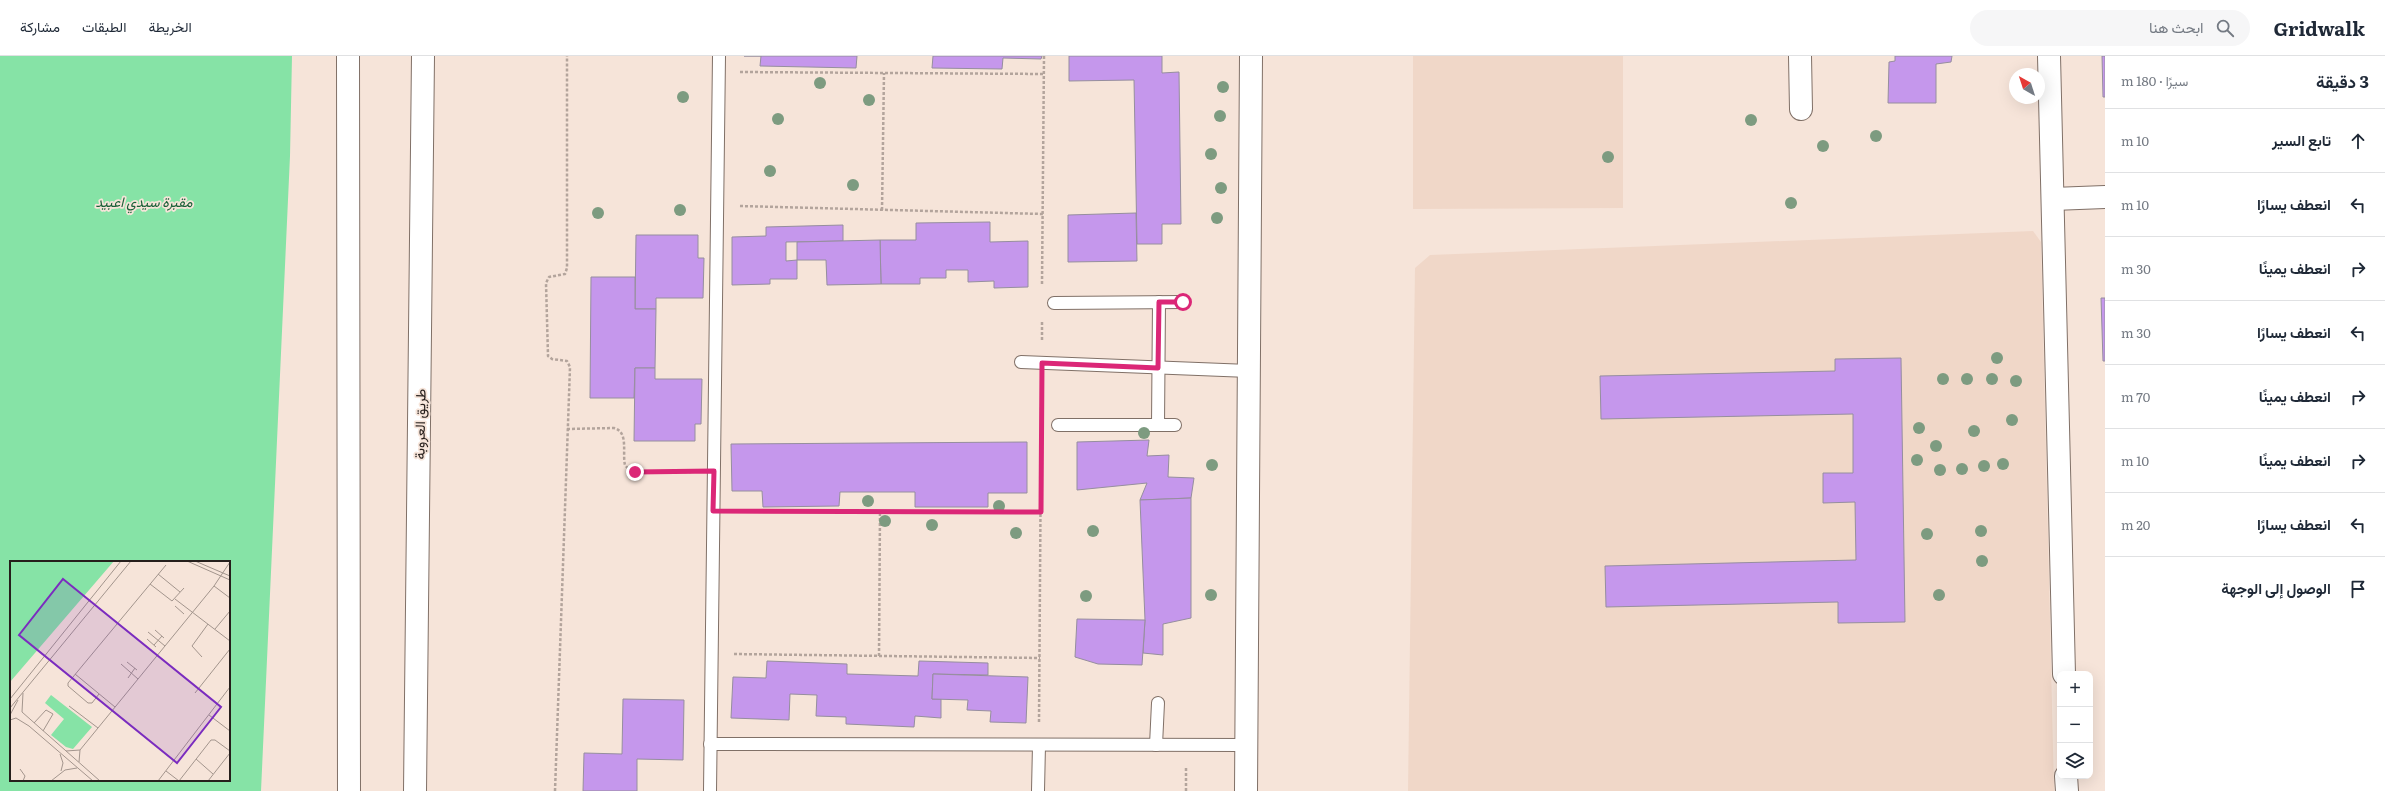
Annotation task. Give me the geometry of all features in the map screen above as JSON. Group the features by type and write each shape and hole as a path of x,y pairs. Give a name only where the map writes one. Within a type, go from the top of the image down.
{"main road":[{"path":"348,56 349,791"},
{"name":"طريق العروبة","path":"415,791 423,56"},
{"path":"1246,791 1252,56"},
{"path":"1800,56 1801,109"},
{"path":"2049,56 2064,671"},
{"path":"2053,198 2105,197"},
{"path":"2066,779 2067,791"}],"lane":[{"path":"710,791 719,56"},
{"path":"1158,425 1159,302"},
{"path":"1054,303 1183,302"},
{"path":"1021,362 1249,371"},
{"path":"1058,425 1175,425"},
{"path":"1156,745 1158,703"},
{"path":"710,744 1247,745"},
{"path":"1038,791 1039,745"}],"path":[{"path":"555,791 570,367 567,361 552,359 548,356 546,283 549,277 565,274 567,268 567,56"},
{"path":"1042,288 1044,56"},
{"path":"719,72 1044,74"},
{"path":"882,210 884,73"},
{"path":"717,205 1043,214"},
{"path":"1041,418 1042,318"},
{"path":"567,429 614,428 620,430 623,435 625,465 630,471 714,471"},
{"path":"1039,745 1041,434"},
{"path":"713,511 1041,512"},
{"path":"879,656 880,512"},
{"path":"711,653 1040,658"}],"shaded area":[{"path":"1413,56 1623,56 1623,208 1413,209"},
{"path":"2033,231 2041,242 2054,791 1408,791 1415,268 1430,255"}],"green space":[{"name":"مقبرة سيدي اعبيد","path":"0,56 292,56 290,156 261,791 0,791"}],"building":[{"path":"761,56 857,56 856,68 760,66"},
{"path":"933,56 1042,56 1041,59 1003,58 1002,69 932,68"},
{"path":"1069,56 1162,56 1162,73 1179,72 1181,224 1162,224 1162,244 1137,244 1134,80 1069,81"},
{"path":"1895,56 1952,56 1951,62 1936,64 1936,103 1888,103 1889,62 1895,61"},
{"path":"2102,56 2105,56 2105,97 2103,97"},
{"path":"1136,213 1137,261 1068,262 1068,215"},
{"path":"990,222 990,242 1028,241 1028,287 994,288 994,281 968,282 968,270 946,270 946,278 920,278 920,284 881,284 880,240 916,240 916,223"},
{"path":"843,225 843,241 786,242 786,261 797,260 797,279 770,279 770,284 732,285 732,237 766,236 766,227"},
{"path":"636,235 698,235 698,258 704,258 703,298 656,298 656,309 635,309"},
{"path":"880,240 881,284 827,285 826,260 797,260 797,242"},
{"path":"591,277 635,277 635,309 656,309 655,368 635,368 634,398 590,398"},
{"path":"2101,298 2105,298 2105,361 2103,361"},
{"path":"1901,358 1905,622 1838,623 1838,602 1606,607 1605,566 1856,560 1855,502 1823,503 1823,473 1853,473 1853,414 1601,419 1600,376 1835,371 1835,359"},
{"path":"635,368 655,368 655,379 702,379 701,424 695,424 695,441 634,441"},
{"path":"1149,440 1147,456 1169,455 1168,477 1194,478 1191,498 1140,500 1147,483 1077,490 1077,442"},
{"path":"1027,442 1027,493 988,493 988,507 915,507 915,492 840,492 839,506 763,507 762,491 732,491 731,444"},
{"path":"1191,498 1191,618 1163,624 1163,655 1143,653 1145,620 1140,500"},
{"path":"1077,619 1145,620 1142,665 1098,664 1075,657"},
{"path":"767,661 847,664 847,674 918,676 919,661 988,663 988,675 933,674 932,699 941,699 941,718 915,716 914,727 846,724 846,717 816,716 817,695 790,694 789,720 731,718 733,677 766,678"},
{"path":"933,674 1028,677 1026,723 990,722 991,711 967,710 968,700 932,699"},
{"path":"623,699 684,700 683,760 637,759 637,791 583,791 584,753 622,754"}],"route":[{"path":"635,472 714,471 713,511 1041,512 1042,363 1158,368 1159,302 1183,302"}]}
